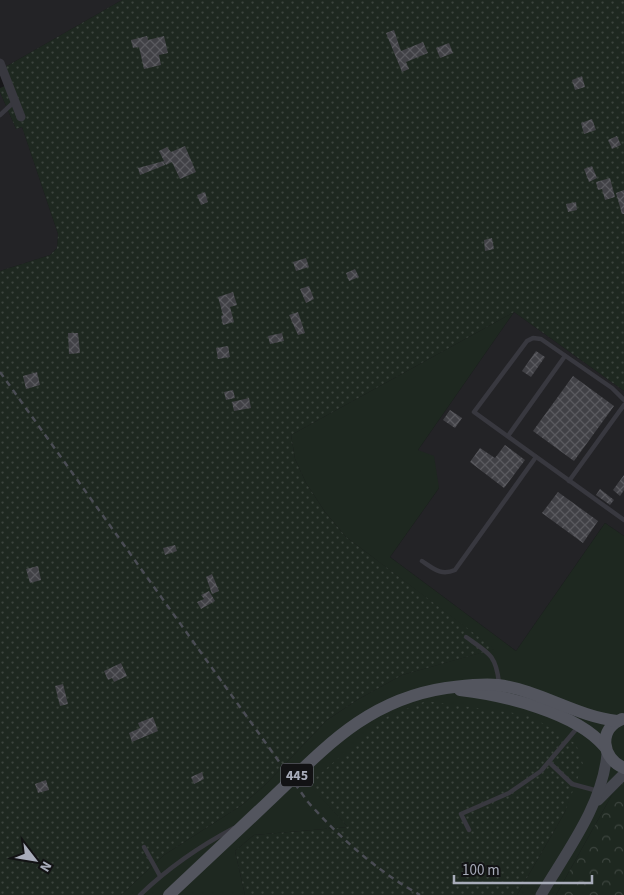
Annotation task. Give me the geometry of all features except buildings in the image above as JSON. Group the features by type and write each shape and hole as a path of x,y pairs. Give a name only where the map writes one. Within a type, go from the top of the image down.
{"main road":[{"name":"445","path":"169,895 343,733 366,716 388,704 412,695 476,683 500,685 582,714 620,719"},
{"name":"445","path":"445,689 507,697 554,714 598,738 612,760 624,768"},
{"name":"445","path":"606,750 607,732 620,719"}],"street":[{"path":"0,63 21,116"},
{"path":"541,895 597,797 605,774 606,750"},
{"path":"597,797 624,774"}],"lane":[{"path":"0,115 14,102"},
{"path":"624,400 612,388 541,339 533,338 527,341 474,412 624,520"},
{"path":"508,436 564,356"},
{"path":"569,481 624,405"},
{"path":"422,561 439,572 448,573 455,570 536,457"},
{"path":"466,637 486,651 497,664 500,685"},
{"path":"469,830 462,814 509,792 541,771 579,726"},
{"path":"549,762 572,784 583,788 597,797"},
{"path":"140,895 160,876 214,838 250,819"},
{"path":"144,847 160,876"}],"shaded area":[{"path":"0,0 122,0 0,70"},
{"path":"0,92 16,129 22,127 58,234 57,248 50,255 0,271"},
{"path":"514,312 624,391 624,536 605,523 516,651 390,557 439,488 418,450"}],"green space":[{"path":"122,0 624,0 624,391 514,312 291,435 295,459 306,483 325,512 346,537 495,649 402,675 357,700 327,720 265,785 242,805 164,855 121,895 0,895 0,271 50,255 57,248 58,234 22,127 16,129 0,92 0,88 5,86 0,70"},
{"path":"514,312 418,450 434,456 439,488 390,557 516,651 605,523 624,536 624,782 613,793 556,895 517,895 565,812 572,790 308,783 348,827 254,835 235,851 245,895 121,895 164,855 242,805 265,785 327,720 357,700 402,675 494,649 346,537 325,512 306,483 295,459 291,435"},
{"path":"426,701 529,715 576,744 583,764 565,812 517,895 245,895 235,851 254,835 348,827 308,784 388,716"},
{"path":"624,782 624,895 556,895 613,793"}],"railway":[{"path":"0,372 308,802 333,829 374,865 420,895"}]}
